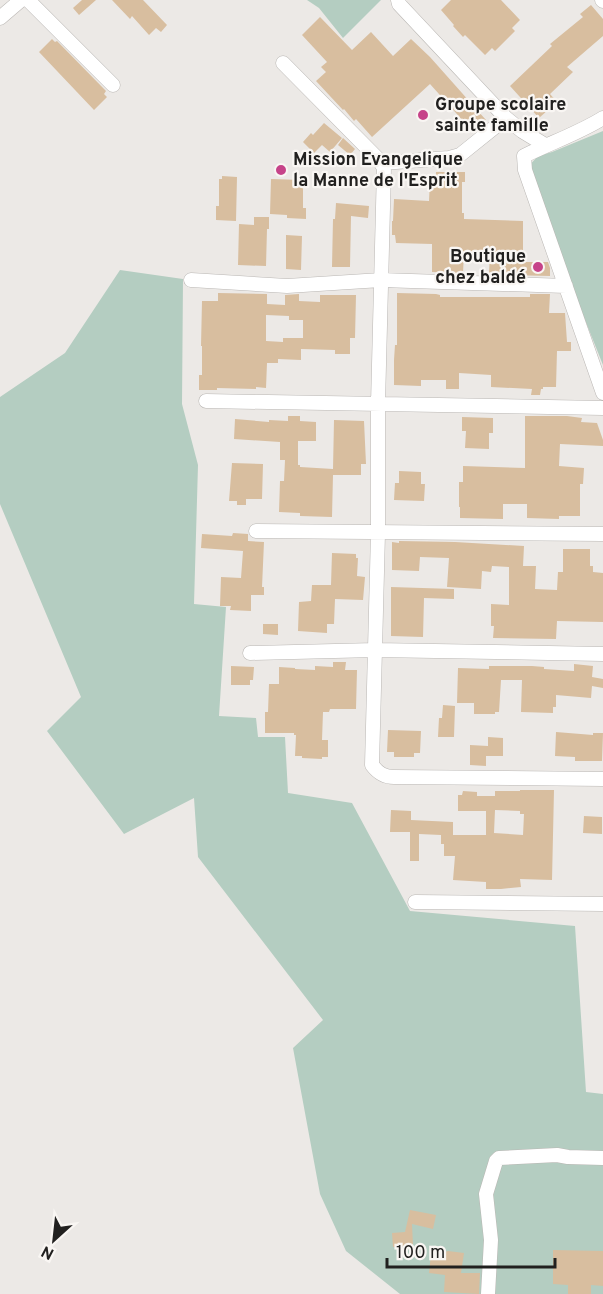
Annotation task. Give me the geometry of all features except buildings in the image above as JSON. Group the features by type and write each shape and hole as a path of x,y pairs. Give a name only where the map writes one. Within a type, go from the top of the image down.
{"street":[{"path":"0,18 21,0"},
{"path":"28,0 113,85"},
{"path":"398,0 399,4 506,118 545,145"},
{"path":"283,63 382,163 384,172 372,765 376,771 388,777 603,779"},
{"path":"382,163 449,158 460,155 506,118"},
{"path":"603,118 591,126 524,156 525,170 603,393"},
{"path":"191,280 286,285 381,280 566,286"},
{"path":"206,401 603,408"},
{"path":"255,531 603,534"},
{"path":"250,654 375,651 603,654"},
{"path":"415,902 603,904"},
{"path":"488,1294 491,1240 486,1194 496,1161 500,1158 557,1155 603,1158"}],"green space":[{"path":"307,0 381,0 343,38 319,8"},
{"path":"603,131 603,365 525,170 538,156"},
{"path":"120,270 183,279 182,404 198,465 194,604 226,607 219,716 256,718 258,737 285,737 288,793 352,803 410,911 575,926 586,1092 603,1094 603,1294 400,1294 346,1251 320,1194 293,1048 323,1020 198,857 194,798 124,834 47,731 81,697 0,504 0,397 65,353"}],"place":[{"name":"Groupe scolaire sainte famille","path":"423,115"},
{"name":"Mission Evangelique la Manne de l'Esprit","path":"281,170"},
{"name":"Boutique chez baldé","path":"538,267"}]}
